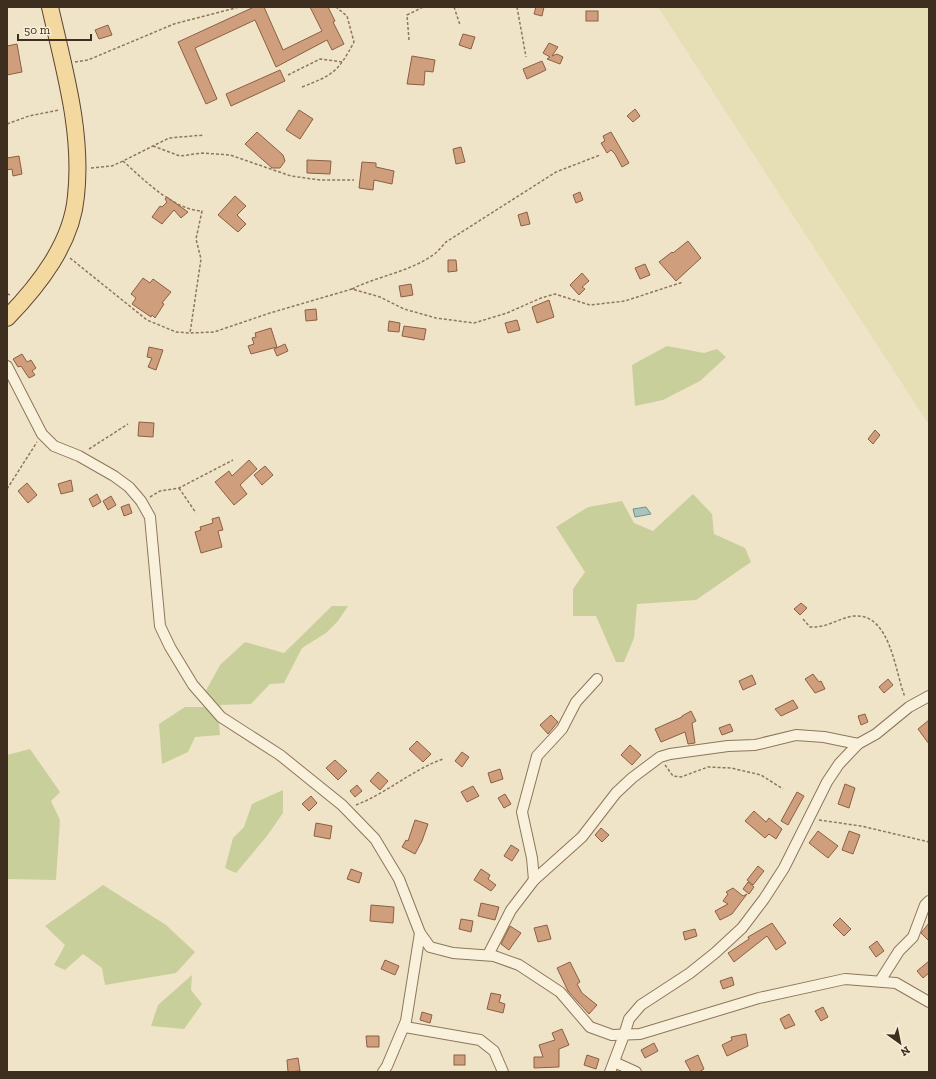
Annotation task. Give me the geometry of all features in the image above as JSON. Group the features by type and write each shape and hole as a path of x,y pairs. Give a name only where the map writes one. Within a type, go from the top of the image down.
{"main road":[{"path":"7,318 27,297 59,249 72,218 76,196 78,142 50,7"}],"street":[{"path":"7,366 42,434 54,446 79,456 129,487 141,501 150,518 160,626 170,647 192,685 221,717 280,755 345,809 375,839 399,879 420,933 430,947 453,953 488,955 519,965 560,992 590,1027 612,1035 624,1036 640,1034 758,998 845,979 896,983 929,1002"},
{"path":"534,880 532,858 522,812 537,756 562,729 576,702 598,679"},
{"path":"610,1072 629,1019 641,1005 690,973 742,928 784,868 827,782 839,764 858,744 876,734 909,706 929,696"},
{"path":"488,955 511,910 534,880 582,837 616,793 632,778 660,757 670,754 728,746 755,745 796,735 824,736 858,744"},
{"path":"880,981 899,951 913,937 925,905 929,901"},
{"path":"383,1072 404,1027 420,933"},
{"path":"404,1027 480,1040 494,1051 503,1072"},
{"path":"614,1062 636,1072"}],"path":[{"path":"63,64 88,60 174,24 239,7"},
{"path":"302,87 328,77 344,62 354,42 347,16 336,7"},
{"path":"409,40 406,15 423,7"},
{"path":"454,7 460,25"},
{"path":"517,7 526,57"},
{"path":"288,75 320,59 344,62"},
{"path":"7,124 29,116 56,112 71,104"},
{"path":"78,165 92,168 112,166 169,138 204,135"},
{"path":"153,146 180,156 202,153 230,155 291,176 320,180 354,180"},
{"path":"59,249 147,320 176,332 214,332 270,312 352,289 370,280 411,267 434,255 446,242 556,172 600,155"},
{"path":"123,161 149,185 165,196 191,210 202,211 196,239 201,259 190,333"},
{"path":"352,289 380,297 404,309 436,318 474,323 507,313 541,298 555,294 590,305 625,301 683,282"},
{"path":"79,456 128,424"},
{"path":"7,489 42,434"},
{"path":"141,501 160,492 179,488 233,460"},
{"path":"179,488 196,513"},
{"path":"803,619 810,627 821,627 846,617 861,616 876,622 888,642 901,688 909,706"},
{"path":"660,757 673,776 681,777 708,767 731,768 761,775 783,790"},
{"path":"345,809 394,787 416,773 443,759"},
{"path":"809,820 861,826 929,842"}],"shaded area":[{"path":"658,7 929,7 929,425"}],"green space":[{"path":"667,346 704,353 717,349 726,357 700,381 663,400 635,406 632,365"},
{"path":"693,494 712,514 714,534 745,548 751,562 696,600 637,604 634,638 624,662 616,662 596,616 573,616 573,589 585,572 556,527 588,507 622,501 634,523 653,531"},
{"path":"332,606 348,606 338,621 326,633 302,648 284,683 270,684 251,704 220,705 223,707 213,704 204,694 220,665 245,642 284,653"},
{"path":"185,707 205,707 219,722 220,735 195,737 188,752 162,764 159,724"},
{"path":"30,749 60,792 51,801 60,820 56,880 7,879 7,755"},
{"path":"283,790 283,813 267,836 236,873 225,868 233,838 244,827 252,804"},
{"path":"103,885 166,925 195,952 176,973 105,985 102,968 83,954 65,970 54,965 65,945 45,926"},
{"path":"192,975 191,990 202,1004 184,1029 151,1026 158,1005"}],"water":[{"path":"646,507 651,514 635,517 633,509"}],"building":[{"path":"254,7 264,7 283,50 322,31 310,7 328,7 335,21 333,22 344,44 332,50 327,40 276,67 255,20 195,48 217,99 206,104 178,42"},
{"path":"536,7 544,7 542,16 534,14"},
{"path":"586,11 598,11 598,21 586,21"},
{"path":"108,25 112,35 99,39 95,30"},
{"path":"463,34 475,37 471,49 459,45"},
{"path":"549,43 558,47 552,56 557,54 563,57 560,64 547,59 550,57 543,53"},
{"path":"17,44 22,72 7,75 7,46"},
{"path":"412,56 435,60 433,72 425,71 424,85 407,84"},
{"path":"542,61 546,70 527,79 523,69"},
{"path":"280,70 285,81 231,106 226,94"},
{"path":"635,109 640,116 633,122 627,116"},
{"path":"299,110 313,119 300,139 286,130"},
{"path":"257,132 283,155 285,161 280,168 272,168 245,144"},
{"path":"611,132 629,163 622,167 615,154 611,150 607,153 601,143 605,141 603,136"},
{"path":"461,147 465,162 456,164 453,149"},
{"path":"19,156 22,174 13,176 12,169 7,170 7,158"},
{"path":"307,160 331,161 330,174 307,173"},
{"path":"362,162 376,163 376,167 394,171 392,184 374,180 373,190 359,188"},
{"path":"580,192 583,200 576,203 573,195"},
{"path":"235,196 246,206 237,215 246,224 238,232 218,215"},
{"path":"167,197 188,212 181,218 174,210 162,224 152,217 160,206 162,207 167,202 165,199"},
{"path":"527,212 530,224 521,226 518,215"},
{"path":"688,241 701,258 676,281 659,262"},
{"path":"448,260 456,260 457,271 448,272"},
{"path":"645,264 650,275 640,279 635,268"},
{"path":"582,273 589,281 582,287 585,289 579,295 570,285"},
{"path":"143,278 150,283 153,279 171,292 162,303 164,304 155,318 152,315 151,317 132,304 136,298 131,294"},
{"path":"411,284 413,295 401,297 399,286"},
{"path":"549,300 554,317 537,323 532,307"},
{"path":"316,309 317,320 306,321 305,310"},
{"path":"517,320 520,330 508,333 505,323"},
{"path":"389,321 400,323 399,332 388,331"},
{"path":"404,326 426,329 424,340 402,336"},
{"path":"271,328 277,347 251,354 248,346 254,344 252,338 256,337 255,333"},
{"path":"285,344 288,351 277,356 274,349"},
{"path":"149,347 163,350 156,370 148,367 152,358 147,357"},
{"path":"22,354 27,362 31,360 36,368 32,371 35,375 29,378 21,366 18,367 13,359"},
{"path":"139,422 154,423 153,437 138,436"},
{"path":"875,430 880,435 873,444 868,439"},
{"path":"249,460 257,469 240,485 247,494 234,505 215,482 229,471 232,476"},
{"path":"265,466 273,475 262,485 254,475"},
{"path":"71,480 73,491 61,494 58,484"},
{"path":"27,483 37,495 28,503 18,491"},
{"path":"97,494 101,502 93,507 89,499"},
{"path":"111,496 116,505 108,510 103,501"},
{"path":"129,504 132,513 124,516 121,507"},
{"path":"219,517 223,530 218,531 222,547 201,553 195,532 201,530 200,527 213,523 212,519"},
{"path":"801,603 807,608 800,615 794,609"},
{"path":"813,674 819,682 821,681 825,689 815,693 805,679"},
{"path":"752,675 756,684 743,690 739,681"},
{"path":"888,679 893,685 884,693 879,687"},
{"path":"793,700 798,708 781,716 775,709"},
{"path":"691,711 696,721 692,723 695,743 688,744 685,732 661,742 655,729 682,717"},
{"path":"865,714 868,722 861,725 858,716"},
{"path":"551,715 558,722 548,734 540,725"},
{"path":"929,720 929,744 918,729"},
{"path":"730,724 733,731 722,735 719,728"},
{"path":"417,741 431,754 423,762 409,749"},
{"path":"630,745 641,755 632,765 621,755"},
{"path":"462,752 469,757 462,767 455,761"},
{"path":"335,760 347,771 338,780 326,768"},
{"path":"500,769 503,779 491,783 488,773"},
{"path":"378,772 388,781 380,790 370,781"},
{"path":"845,784 855,788 849,808 838,804"},
{"path":"357,785 362,791 355,797 350,791"},
{"path":"473,786 479,796 467,802 461,792"},
{"path":"797,792 804,796 788,825 781,821"},
{"path":"505,794 511,804 504,808 498,798"},
{"path":"311,796 317,803 309,811 302,804"},
{"path":"754,811 766,822 769,818 782,829 776,839 769,834 765,838 745,821"},
{"path":"415,820 428,824 422,841 415,854 402,847 406,840 408,841"},
{"path":"316,823 332,826 330,839 314,836"},
{"path":"601,828 609,835 602,842 595,835"},
{"path":"818,831 838,846 828,858 809,843"},
{"path":"849,831 860,835 853,854 842,850"},
{"path":"511,845 519,850 512,861 504,856"},
{"path":"758,866 764,871 753,885 747,880"},
{"path":"351,869 362,873 359,883 347,879"},
{"path":"481,869 490,875 488,879 496,885 491,891 474,880"},
{"path":"748,882 754,887 749,894 743,889"},
{"path":"733,888 743,896 747,894 732,914 720,920 715,911 728,904 723,901 728,894 726,892"},
{"path":"481,903 499,907 495,920 478,916"},
{"path":"371,905 394,907 393,923 370,921"},
{"path":"840,918 851,929 844,936 833,925"},
{"path":"461,919 473,921 471,932 459,929"},
{"path":"772,923 786,943 776,950 767,936 734,962 728,953 749,939 748,937"},
{"path":"929,923 929,941 921,933"},
{"path":"547,925 551,939 538,942 534,928"},
{"path":"510,926 521,933 509,950 501,944"},
{"path":"695,929 697,936 685,940 683,932"},
{"path":"877,941 884,951 876,957 869,947"},
{"path":"385,960 399,966 395,975 381,969"},
{"path":"929,961 929,973 923,978 917,971"},
{"path":"570,962 580,982 577,984 582,993 597,1005 589,1014 568,991 557,968"},
{"path":"732,977 734,985 723,989 720,981"},
{"path":"491,993 501,995 499,1002 505,1004 503,1013 487,1009"},
{"path":"823,1007 828,1017 821,1021 815,1011"},
{"path":"422,1012 432,1015 430,1023 420,1020"},
{"path":"789,1014 795,1025 785,1029 780,1019"},
{"path":"562,1029 569,1045 559,1049 559,1067 534,1068 534,1057 543,1057 539,1045 555,1040 552,1033"},
{"path":"746,1034 748,1046 727,1056 722,1045 732,1040 731,1037"},
{"path":"366,1036 379,1036 379,1047 367,1047"},
{"path":"654,1043 658,1051 645,1058 641,1050"},
{"path":"454,1055 465,1055 465,1065 454,1065"},
{"path":"587,1055 599,1059 596,1069 584,1065"},
{"path":"698,1055 704,1069 699,1072 691,1072 685,1061"},
{"path":"298,1058 300,1071 288,1072 287,1060"}]}
